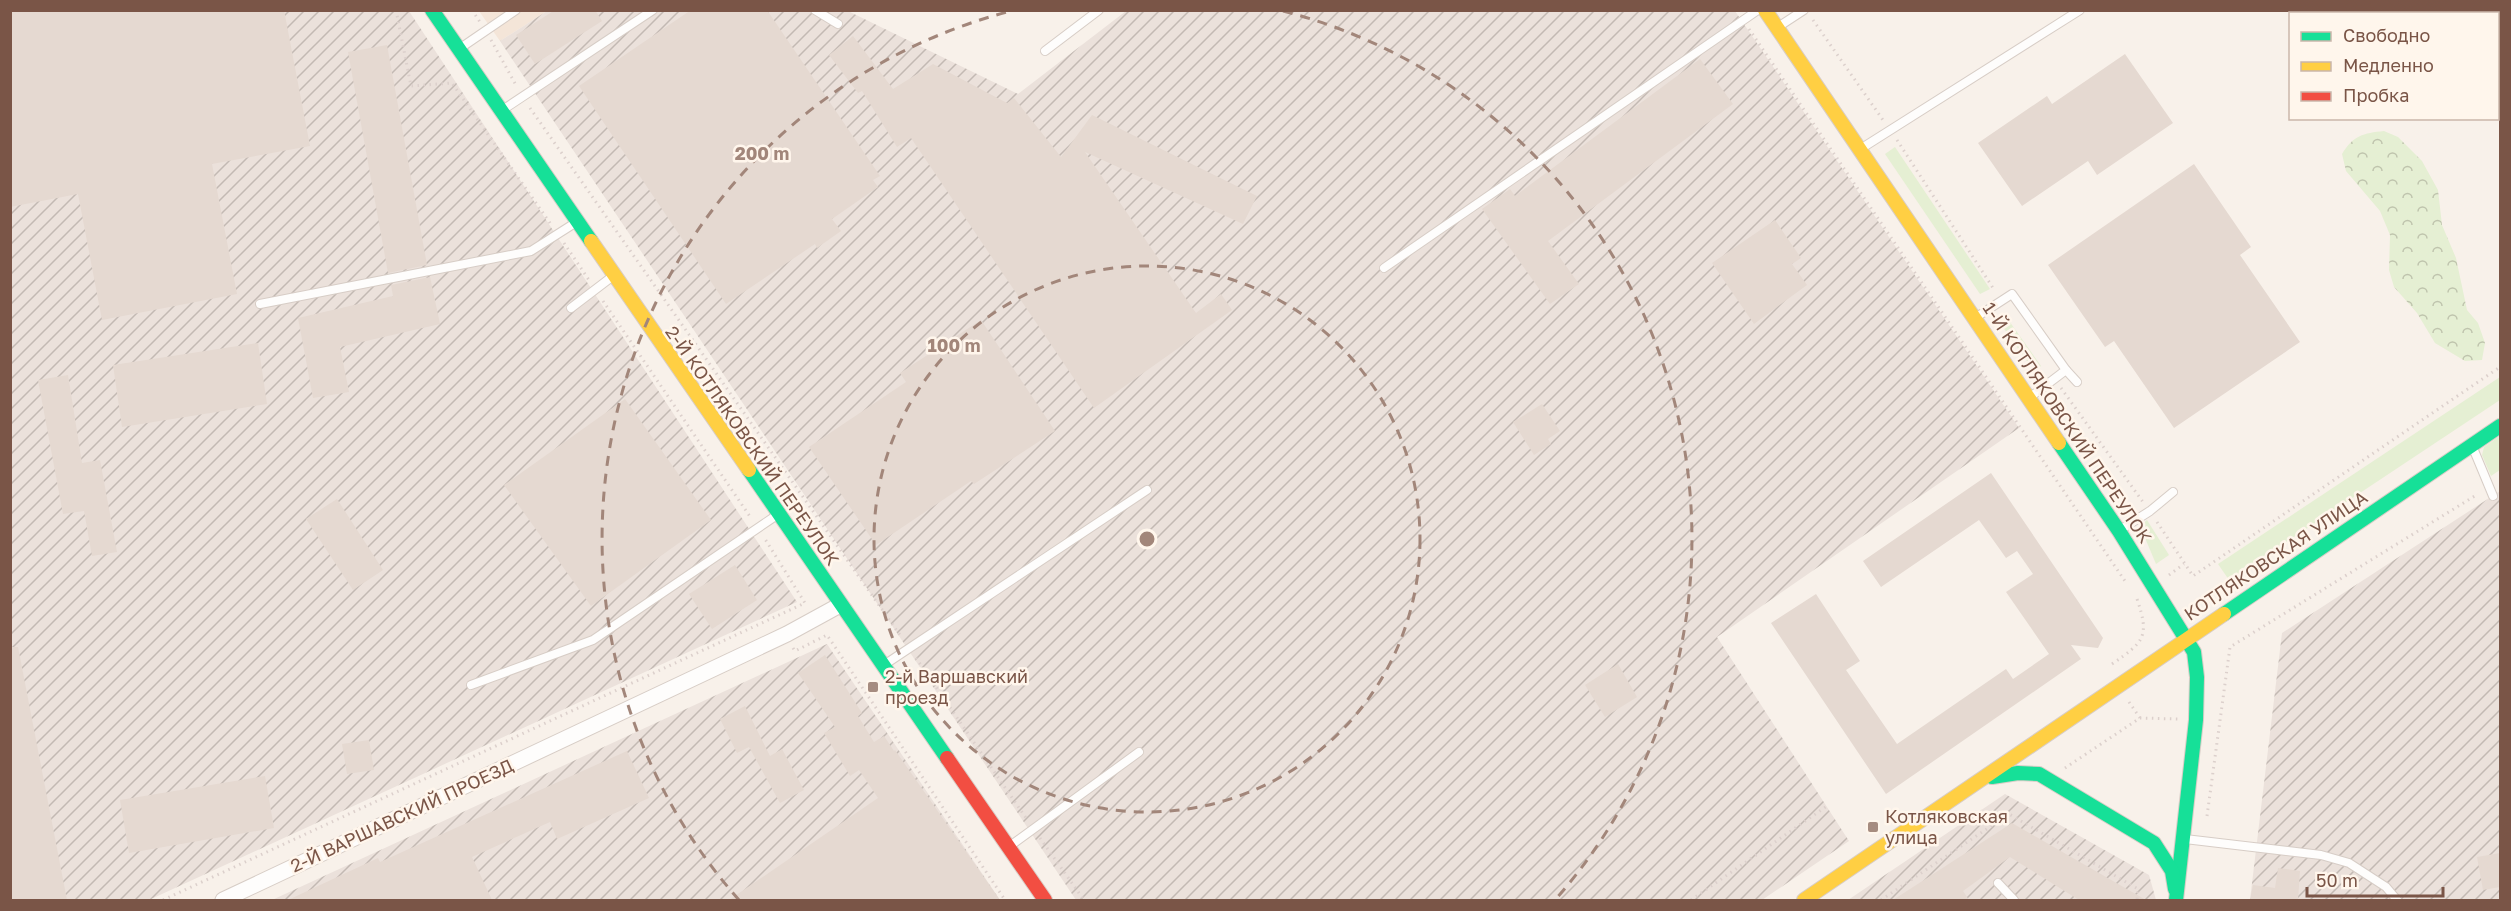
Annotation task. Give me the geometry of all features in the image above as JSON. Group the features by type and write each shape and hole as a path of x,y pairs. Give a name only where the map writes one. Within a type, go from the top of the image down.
{"street":[{"name":"2-Й КОТЛЯКОВСКИЙ ПЕРЕУЛОК","path":"432,10 777,515 1046,900"},
{"name":"1-Й КОТЛЯКОВСКИЙ ПЕРЕУЛОК","path":"1766,10 1858,150 2119,531 2194,652 2197,677 2184,839 2176,900"},
{"name":"КОТЛЯКОВСКАЯ УЛИЦА","path":"1804,900 2500,426"},
{"name":"2-Й ВАРШАВСКИЙ ПРОЕЗД","path":"223,900 787,634 840,605"},
{"path":"1980,781 1999,774 2038,774 2154,843 2172,871 2176,900"}],"lane":[{"path":"458,49 516,10"},
{"path":"500,112 653,10"},
{"path":"815,10 838,24"},
{"path":"1045,51 1099,10"},
{"path":"1384,268 1758,10"},
{"path":"1777,28 1805,10"},
{"path":"1858,150 2080,10"},
{"path":"260,304 531,251 576,222"},
{"path":"571,308 613,276"},
{"path":"1974,319 2012,294 2077,382"},
{"path":"2028,398 2066,370"},
{"path":"2472,446 2493,496"},
{"path":"883,666 1147,490"},
{"path":"2119,531 2150,511 2173,492"},
{"path":"471,685 593,640 777,515"},
{"path":"1008,847 1139,752"},
{"path":"2184,839 2321,855 2349,863 2386,887 2397,900"},
{"path":"1998,883 2014,900"}],"path":[{"path":"472,10 522,96 1084,900"},
{"path":"1805,10 1890,130 2001,301"},
{"path":"1744,21 2130,589"},
{"path":"2054,379 2150,511 2193,576 2500,367"},
{"path":"2203,841 2230,647 2488,487"},
{"path":"2106,669 2131,651 2143,635 2145,623 2137,599"},
{"path":"163,900 806,603"},
{"path":"795,651 827,635 1005,900"},
{"path":"2064,769 2140,718 2162,718"},
{"path":"1691,900 1827,806"},
{"path":"1881,900 2009,814 2138,889 2137,900"}],"shaded area":[{"path":"10,11 409,11 797,602 149,900 11,900"},
{"path":"479,11 547,11 500,41"},
{"path":"547,11 848,11 1018,94 1126,11 1735,11 2019,428 1717,637 1849,841 1762,900 1076,900 500,41"},
{"path":"2500,491 2500,900 2250,900 2282,633"},
{"path":"827,644 1000,900 272,900"},
{"path":"2005,794 2149,875 2156,900 1848,900"}],"green space":[{"path":"2384,131 2398,137 2422,161 2438,190 2442,225 2456,258 2467,310 2478,323 2485,343 2482,360 2465,361 2435,343 2417,313 2394,287 2389,270 2390,235 2380,211 2346,171 2342,154 2355,139"},
{"path":"1895,147 1990,289 1980,294 1885,154"},
{"path":"2007,318 2041,366 2034,371 2000,323"},
{"path":"2500,377 2500,400 2229,580 2218,564"},
{"path":"2500,436 2500,470 2491,476 2482,455 2484,447"},
{"path":"2147,520 2169,555 2156,564 2140,526"}],"building":[{"path":"10,10 284,10 310,146 212,164 237,294 102,320 78,194 10,207"},
{"path":"555,10 595,10 602,21 535,64 516,35"},
{"path":"691,10 767,10 880,176 873,180 878,187 832,219 841,231 817,248 815,244 726,304 579,86"},
{"path":"853,36 893,89 933,64 1007,103 1014,98 1061,157 1092,115 1257,196 1243,224 1085,152 1196,313 1221,294 1232,310 1094,408 911,138 897,147 862,91 858,93 829,55"},
{"path":"387,45 427,265 388,273 348,52"},
{"path":"2125,54 2173,123 2097,175 2088,161 2022,206 1978,143 2047,96 2052,104"},
{"path":"1700,59 1733,104 1548,241 1579,284 1550,304 1482,209 1510,189 1515,196"},
{"path":"2194,164 2251,247 2240,255 2300,342 2174,428 2114,341 2105,347 2048,265"},
{"path":"1775,220 1801,258 1792,264 1807,285 1754,324 1712,263"},
{"path":"430,277 440,324 340,347 349,392 313,398 298,318 393,296 391,285"},
{"path":"981,320 1055,431 974,484 971,481 876,545 809,447 906,382 900,373"},
{"path":"258,343 267,404 122,427 113,365"},
{"path":"68,375 82,463 100,460 117,552 92,556 84,511 63,514 38,380"},
{"path":"625,399 711,520 591,606 504,485"},
{"path":"1542,404 1560,431 1548,439 1551,444 1534,455 1513,422"},
{"path":"1991,473 2103,638 2098,648 2071,645 2081,659 1886,794 1771,623 1816,594 1860,661 1846,670 1897,744 2006,669 2013,679 2049,654 2006,592 2033,574 2017,551 2006,558 1979,520 1881,587 1863,561"},
{"path":"337,499 383,570 353,590 306,519"},
{"path":"735,565 757,600 712,629 689,594"},
{"path":"10,647 18,647 67,900 10,900"},
{"path":"825,655 862,713 858,716 874,742 884,736 1000,900 729,900 878,798 859,770 850,776 824,733 835,727 798,673"},
{"path":"1618,664 1637,697 1605,717 1585,685"},
{"path":"745,706 770,756 782,749 804,790 780,803 749,747 737,753 720,719"},
{"path":"369,740 374,770 347,774 342,744"},
{"path":"627,751 649,798 557,839 550,822 472,857 492,900 288,900 378,858 380,862"},
{"path":"265,776 274,828 129,853 120,800"},
{"path":"2012,823 2146,900 2079,900 2010,857 1963,891 1969,900 1893,900"},
{"path":"2500,853 2500,887 2483,890 2477,857"},
{"path":"2278,868 2300,871 2298,900 2250,900 2253,885 2275,888"}],"traffic: fast":[{"path":"432,10 591,241"},
{"path":"2224,614 2500,426"},
{"path":"2059,443 2119,531 2194,652 2197,677 2196,720 2176,900"},
{"path":"749,470 947,758"},
{"path":"1992,777 2018,773 2039,774 2154,843 2172,871 2175,889"}],"traffic: slow":[{"path":"1765,10 2059,443"},
{"path":"591,241 749,470"},
{"path":"1804,900 2224,614"}],"traffic: jam":[{"path":"947,758 1045,900"}],"place":[{"name":"2-й Варшавский проезд","path":"873,687"},
{"name":"Котляковская улица","path":"1873,827"}]}
